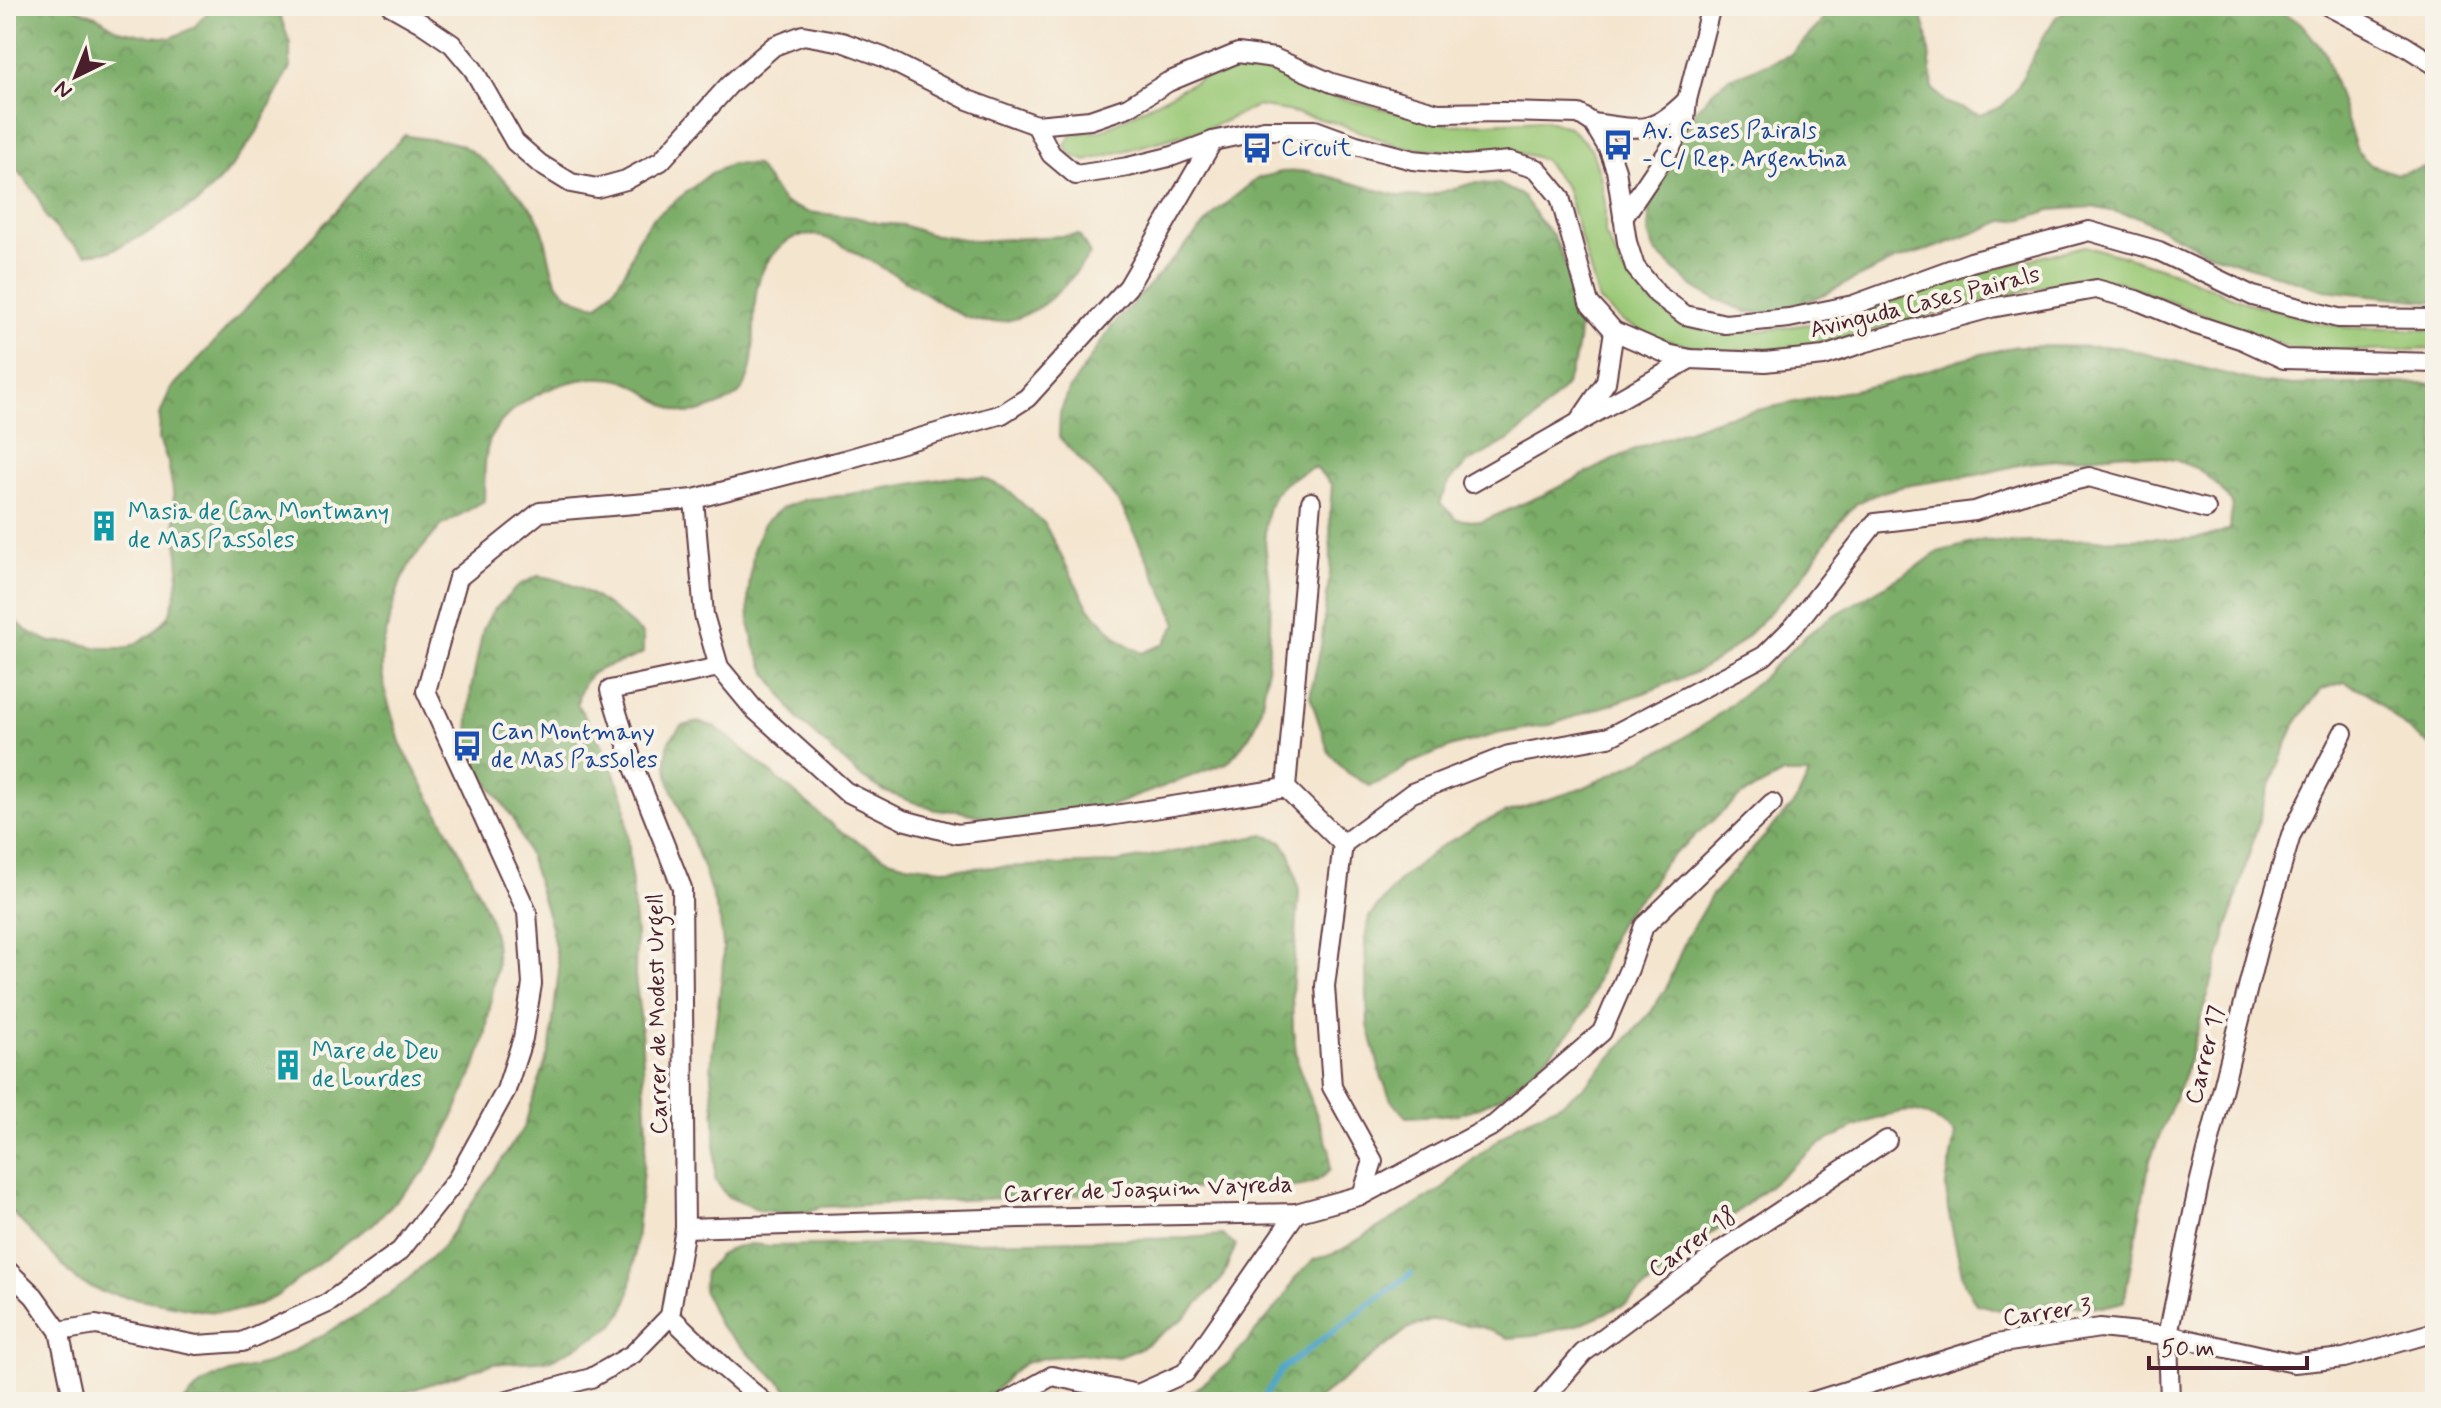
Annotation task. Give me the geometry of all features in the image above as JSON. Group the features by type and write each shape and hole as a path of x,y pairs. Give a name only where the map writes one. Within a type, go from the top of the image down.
{"street":[{"path":"391,6 452,44 473,69 515,142 540,164 571,183 597,188 626,180 661,161 729,85 774,46 803,35 842,42 883,57 968,100 1036,125 1090,120 1128,107 1168,82 1238,53 1274,58 1332,83 1438,113 1564,112 1579,114 1593,123 1642,129 1659,124 1687,100"},
{"path":"1623,218 1671,147 1685,120 1687,100 1711,6"},
{"path":"2328,6 2435,65"},
{"name":"Avinguda Cases Pairals","path":"1593,123 1609,150 1616,170 1627,242 1635,267 1657,294 1685,315 1725,324 1789,318 1853,305 1971,262 2089,231 2159,251 2253,296 2338,318 2435,319"},
{"name":"Avinguda Cases Pairals","path":"1036,125 1051,154 1076,175 1128,167 1173,156 1213,141 1264,130 1315,130 1413,160 1465,165 1510,161 1537,169 1560,197 1589,303 1614,331 1667,354 1690,359 1765,362 1824,356 1991,308 2096,289 2136,300 2243,340 2284,359 2435,363"},
{"path":"59,1331 96,1325 197,1345 242,1342 328,1303 400,1251 457,1179 506,1090 523,1038 532,984 527,912 426,691 458,578 540,512 694,499 1002,414 1027,398 1128,287 1213,141"},
{"path":"1576,425 1606,382 1614,331"},
{"path":"1472,483 1690,359"},
{"path":"1362,1195 1373,1161 1332,1087 1325,986 1343,844 1412,793 1509,755 1609,737 1764,656 1795,625 1875,523 1975,511 2035,490 2089,477 2206,509"},
{"path":"694,499 704,615 719,667 753,708 845,791 903,820 957,834 1109,816 1286,788"},
{"path":"1286,788 1311,502"},
{"name":"Carrer de Modest Urgell","path":"670,1316 685,1228 682,888 635,770 610,690 719,667"},
{"name":"Carrer 17","path":"2170,1402 2168,1335 2199,1184 2257,951 2291,835 2343,733"},
{"path":"1286,788 1343,844"},
{"name":"Carrer de Joaquim Vayreda","path":"685,1228 1296,1213 1362,1195 1494,1125 1602,1032 1644,926 1772,803"},
{"name":"Carrer 18","path":"1541,1402 1583,1353 1722,1250 1887,1140"},
{"path":"1006,1402 1052,1376 1138,1394 1185,1373 1296,1213"},
{"path":"6,1269 34,1296 59,1331 74,1402"},
{"path":"504,1402 591,1378 633,1354 670,1316 764,1402"},
{"name":"Carrer 3","path":"1811,1402 1996,1344 2100,1328 2168,1335 2294,1363 2344,1358 2435,1332"}],"green space":[{"path":"6,6 70,6 98,17 118,30 171,38 193,28 214,6 277,6 290,44 290,67 257,132 230,169 198,203 156,229 110,251 86,254 47,219 37,195 6,161"},
{"path":"1831,6 1919,6 1927,34 1933,89 1945,102 1980,115 2001,107 2014,94 2056,17 2072,6 2234,6 2280,11 2302,24 2325,53 2357,151 2371,165 2397,174 2435,165 2435,302 2324,290 2209,253 2138,217 2093,207 2050,210 2024,219 2004,221 1895,260 1797,307 1769,313 1747,312 1707,295 1690,284 1655,251 1648,234 1649,212 1662,172 1685,126 1713,91 1727,79 1790,55 1818,26"},
{"path":"1245,65 1276,73 1305,90 1451,125 1544,120 1569,127 1591,148 1605,204 1605,234 1624,272 1649,299 1682,326 1732,332 1816,323 1861,313 1952,279 2084,246 2171,271 2245,302 2320,323 2352,328 2435,330 2435,349 2366,351 2290,348 2117,281 2087,278 2019,292 1824,343 1772,350 1710,350 1659,339 1623,322 1599,301 1566,187 1543,159 1501,148 1479,153 1401,147 1340,124 1257,106 1209,128 1086,161 1071,155 1065,146 1072,133 1101,131 1213,72"},
{"path":"405,135 459,145 492,168 534,212 557,282 566,293 599,305 616,286 628,266 636,242 651,220 711,173 732,164 756,165 784,203 807,212 903,225 929,234 977,241 1079,235 1090,254 1066,284 1037,308 1004,321 985,322 953,311 900,277 832,241 812,235 797,237 778,249 764,267 755,302 749,374 735,397 705,410 682,412 624,381 590,379 553,388 520,405 506,417 495,430 488,446 484,501 441,526 412,560 394,602 382,650 386,695 401,745 460,852 490,918 495,940 497,965 485,1037 449,1127 426,1170 372,1225 277,1296 231,1312 204,1311 102,1292 79,1282 6,1206 6,611 27,631 50,642 73,642 100,648 127,648 152,634 169,616 179,569 173,490 168,462 159,440 160,415 170,390"},
{"path":"1309,171 1399,196 1424,197 1473,183 1499,184 1523,196 1553,235 1577,290 1580,316 1578,342 1565,387 1530,424 1509,440 1466,464 1449,482 1440,503 1457,519 1481,522 1635,449 1724,417 1891,382 1964,358 2017,346 2119,347 2258,382 2285,385 2435,385 2435,748 2408,730 2368,693 2345,682 2322,689 2295,725 2268,790 2185,1073 2150,1160 2124,1302 2102,1307 2053,1305 2000,1310 1976,1304 1964,1283 1948,1210 1946,1185 1955,1134 1928,1116 1907,1111 1867,1123 1817,1146 1626,1304 1580,1324 1533,1336 1508,1338 1482,1327 1434,1320 1409,1328 1314,1402 1180,1402 1230,1362 1283,1299 1296,1277 1313,1260 1341,1250 1444,1188 1460,1170 1518,1124 1562,1103 1583,1088 1651,1012 1666,988 1686,939 1711,896 1797,800 1809,774 1783,774 1741,796 1664,863 1613,934 1588,1006 1575,1027 1541,1063 1503,1095 1482,1106 1459,1114 1406,1117 1391,1100 1368,1025 1365,940 1369,917 1401,879 1438,848 1482,823 1581,789 1670,746 1711,720 1751,688 1828,619 1938,552 1984,540 2007,543 2155,538 2180,540 2206,537 2230,529 2232,503 2198,469 2175,460 2127,453 2027,463 1879,493 1857,503 1840,521 1800,580 1752,631 1715,661 1644,693 1550,725 1501,733 1453,746 1409,764 1392,777 1370,786 1348,773 1329,753 1310,696 1321,646 1331,563 1332,485 1315,467 1285,483 1268,509 1265,541 1270,615 1264,694 1256,724 1227,763 1062,824 1011,823 958,811 935,810 886,792 860,776 798,719 767,673 755,648 749,622 748,596 754,547 764,523 782,508 806,499 959,476 983,478 1005,488 1044,523 1088,607 1121,641 1142,653 1164,644 1177,624 1168,602 1123,509 1059,437 1060,413 1069,390 1111,327 1218,210 1258,178 1281,172"},
{"path":"538,576 582,589 643,635 643,653 593,673 586,680 577,704 604,749 625,800 636,936 635,976 647,1130 630,1292 624,1310 614,1325 551,1360 492,1364 375,1402 184,1402 199,1386 214,1377 269,1363 373,1306 404,1283 442,1247 524,1127 550,1048 559,968 551,927 529,856 513,818 480,771 468,735 471,689 483,629 492,612 519,585"},
{"path":"699,722 714,727 728,737 837,829 888,859 907,864 942,869 1113,863 1264,835 1282,841 1291,856 1299,891 1292,994 1298,1065 1330,1151 1330,1170 1316,1181 1294,1187 1268,1185 820,1207 798,1215 759,1210 726,1196 715,1179 711,1076 723,966 720,921 702,864 669,781 666,760 669,741 681,726"},
{"path":"1222,1235 1236,1245 1222,1279 1183,1319 1139,1349 1119,1357 1081,1354 1025,1363 1011,1373 986,1402 801,1402 719,1325 703,1290 705,1272 718,1256 734,1247 752,1244"}],"waterway":[{"path":"1261,1402 1282,1369 1411,1274"}],"place":[{"name":"Av. Cases Pairals - C/ Rep. Argentina","path":"1618,145"},
{"name":"Circuit","path":"1257,148"},
{"name":"Masia de Can Montmany de Mas Passoles","path":"104,526"},
{"name":"Can Montmany de Mas Passoles","path":"467,746"},
{"name":"Mare de Deu de Lourdes","path":"288,1065"}]}
